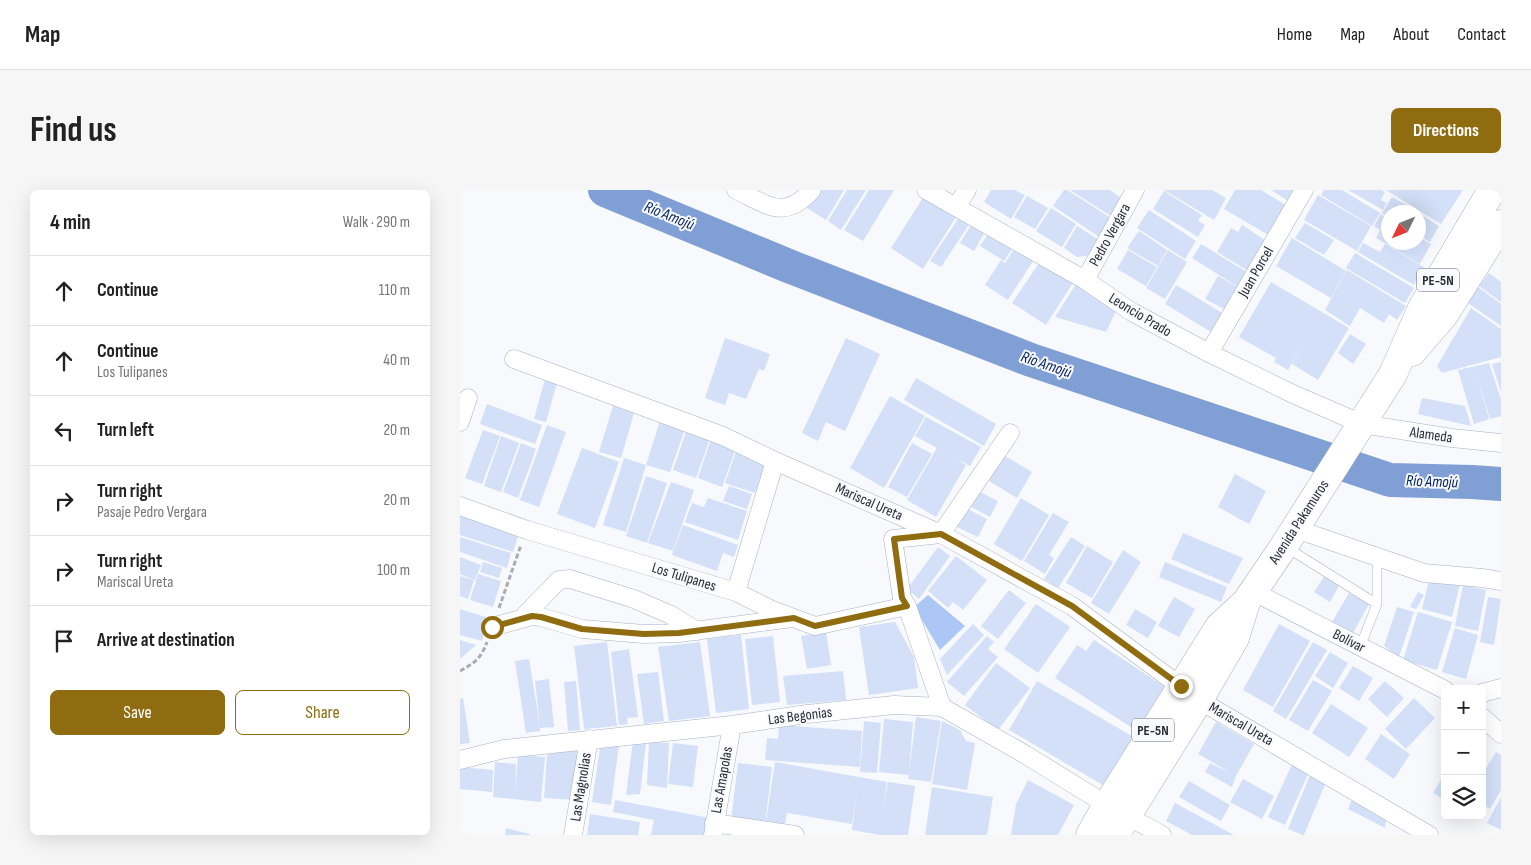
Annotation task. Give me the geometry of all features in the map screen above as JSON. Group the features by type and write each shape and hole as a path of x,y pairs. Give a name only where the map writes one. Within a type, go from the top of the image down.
{"highway":[{"name":"PE-5N","path":"1393,374 1422,308 1492,190"},
{"name":"PE-5N","path":"1356,433 1393,374 1444,314 1501,224"},
{"name":"Avenida Pakamuros","path":"1090,835 1116,816 1190,693 1219,627 1250,597 1356,433"}],"street":[{"path":"736,190 779,208 793,207 812,190"},
{"name":"Leoncio Prado","path":"926,190 1085,280 1132,312 1209,353 1293,394 1356,433"},
{"path":"956,208 967,190"},
{"name":"Pedro Vergara","path":"1085,280 1136,190"},
{"name":"Juan Porcel","path":"1209,353 1304,190"},
{"name":"Mariscal Ureta","path":"514,359 723,436 941,534 1072,606 1190,693 1430,835"},
{"path":"460,422 468,398"},
{"name":"Alameda","path":"1356,433 1452,438 1501,443"},
{"path":"942,707 907,606 902,598 894,539 941,534 1010,434"},
{"path":"1452,438 1501,436"},
{"path":"736,592 776,461"},
{"name":"Los Tulipanes","path":"460,506 526,530 736,592 772,610 815,626 907,606"},
{"path":"1295,529 1424,573 1501,581"},
{"path":"524,616 559,580 570,579 671,614 697,631"},
{"name":"Bolívar","path":"1250,597 1360,647 1441,688"},
{"path":"492,627 524,616 541,617 582,629 644,634 697,631 794,618"},
{"path":"1486,692 1501,688"},
{"name":"Las Begonias","path":"460,760 504,749 732,725 807,714 894,705 942,707 1026,755 1116,816 1162,835"},
{"path":"1486,721 1501,734"},
{"name":"Las Amapolas","path":"714,829 732,725"},
{"name":"Las Magnolias","path":"573,835 589,739"},
{"path":"714,829 795,835"}],"lane":[{"path":"1295,529 1377,604"},
{"path":"1360,647 1377,604 1378,558"}],"shaded area":[{"path":"928,595 965,626 940,650 914,607"}],"building":[{"path":"818,190 844,190 826,220 807,208"},
{"path":"847,190 866,190 841,230 828,221"},
{"path":"869,190 894,190 863,241 844,230"},
{"path":"991,190 1015,190 1025,195 1011,219 984,202"},
{"path":"1064,190 1067,190 1114,220 1102,239 1053,206"},
{"path":"1070,190 1110,190 1124,200 1114,218"},
{"path":"1164,190 1212,190 1226,198 1214,220"},
{"path":"1235,190 1261,190 1289,207 1272,237 1224,209"},
{"path":"1271,190 1301,190 1293,204"},
{"path":"1324,190 1342,190 1380,213 1372,226 1321,195"},
{"path":"1348,190 1381,190 1385,192 1381,200 1386,203 1385,205 1381,205 1381,209"},
{"path":"1386,190 1463,190 1441,224 1426,215 1426,205 1410,205"},
{"path":"1164,191 1202,215 1198,221 1205,225 1198,237 1153,209"},
{"path":"926,193 958,214 923,269 891,248"},
{"path":"1318,195 1371,226 1357,251 1304,220"},
{"path":"1027,196 1048,208 1035,229 1014,217"},
{"path":"1392,197 1406,205 1387,205"},
{"path":"1051,208 1076,224 1062,247 1036,231"},
{"path":"1149,210 1196,241 1185,259 1137,228"},
{"path":"962,213 972,220 941,267 930,261"},
{"path":"1381,214 1381,241 1376,238 1380,230 1374,226"},
{"path":"1426,218 1439,226 1430,242 1426,240"},
{"path":"973,222 986,230 974,251 960,243"},
{"path":"1305,223 1334,240 1324,255 1295,238"},
{"path":"1242,225 1268,242 1250,272 1217,252 1231,228 1238,232"},
{"path":"1077,226 1102,242 1094,255 1077,257 1064,248"},
{"path":"990,231 1014,246 1004,261 980,246"},
{"path":"1139,231 1167,250 1158,266 1127,248"},
{"path":"1292,238 1346,271 1331,298 1276,266"},
{"path":"1426,241 1431,244 1420,264 1396,250 1426,250"},
{"path":"1363,243 1380,252 1381,250 1395,250 1424,267 1414,285 1358,252"},
{"path":"1201,244 1250,274 1241,289 1192,258"},
{"path":"1016,246 1035,258 1008,300 985,285 1001,260 1005,263"},
{"path":"1128,250 1157,267 1146,286 1117,269"},
{"path":"1168,250 1187,262 1165,299 1146,288"},
{"path":"1355,253 1414,288 1405,303 1346,268"},
{"path":"1041,260 1074,281 1046,325 1012,303"},
{"path":"1347,270 1406,306 1397,320 1389,314 1384,323 1360,308 1350,326 1325,310"},
{"path":"1489,273 1501,282 1501,302 1479,286"},
{"path":"1218,276 1241,289 1228,311 1205,299"},
{"path":"1271,282 1349,328 1318,380 1292,364 1308,336 1288,370 1274,362 1276,358 1239,337"},
{"path":"1076,284 1117,309 1106,332 1055,317"},
{"path":"1176,285 1227,316 1216,335 1165,304"},
{"path":"1478,287 1501,304 1501,326 1468,303"},
{"path":"1471,308 1501,329 1501,357 1442,373 1437,366"},
{"path":"1350,334 1366,344 1353,364 1338,353"},
{"path":"725,338 770,354 764,371 759,369 746,399 729,393 725,405 705,398"},
{"path":"846,338 880,354 845,431 826,422 818,441 802,433"},
{"path":"1501,362 1501,392 1492,364"},
{"path":"1489,363 1501,400 1501,416 1490,419 1476,373 1489,419 1474,424 1458,370"},
{"path":"916,378 996,424 984,446 904,400"},
{"path":"545,379 557,383 546,422 534,419"},
{"path":"890,396 925,416 884,488 850,468"},
{"path":"1422,398 1465,406 1471,426 1418,414"},
{"path":"487,404 542,425 535,444 480,424"},
{"path":"613,406 634,413 621,458 599,452"},
{"path":"926,417 981,447 970,466 955,458 966,465 936,517 907,500 937,448 915,436"},
{"path":"661,418 686,426 670,472 646,465"},
{"path":"547,425 566,432 539,507 520,500"},
{"path":"687,429 710,438 696,478 673,470"},
{"path":"483,430 500,436 482,484 465,478"},
{"path":"501,436 519,443 501,492 484,486"},
{"path":"711,439 736,448 722,487 698,478"},
{"path":"521,443 536,449 518,498 503,492"},
{"path":"912,443 932,454 907,497 888,487"},
{"path":"582,448 619,462 595,528 557,514"},
{"path":"737,449 767,459 755,493 725,483"},
{"path":"1003,455 1032,472 1017,498 989,481"},
{"path":"624,458 646,465 626,532 603,525"},
{"path":"1235,474 1266,491 1249,524 1218,507"},
{"path":"646,476 667,483 647,543 626,536"},
{"path":"671,482 694,490 673,551 648,543"},
{"path":"729,486 752,494 747,509 723,501"},
{"path":"974,489 998,501 990,517 966,504"},
{"path":"708,498 747,511 738,540 685,522 692,503 704,507"},
{"path":"1021,498 1049,515 1022,561 994,544"},
{"path":"964,507 987,519 978,537 955,526"},
{"path":"460,510 520,530 513,552 460,535"},
{"path":"1053,513 1069,522 1049,555 1054,558 1045,574 1024,561"},
{"path":"683,525 738,545 734,557 723,553 717,571 672,555"},
{"path":"1183,533 1243,558 1229,584 1171,559"},
{"path":"460,537 511,553 507,568 460,552"},
{"path":"1071,537 1085,546 1058,588 1044,579"},
{"path":"1087,546 1113,562 1092,598 1066,583"},
{"path":"938,547 950,556 919,599 907,589"},
{"path":"1123,550 1141,562 1109,614 1091,603"},
{"path":"956,556 987,580 963,610 953,602 948,608 928,591"},
{"path":"460,557 481,565 475,580 460,574"},
{"path":"483,562 502,568 499,578 480,572"},
{"path":"1165,562 1227,587 1221,602 1159,577"},
{"path":"478,574 501,581 493,607 470,600"},
{"path":"1325,575 1340,584 1330,602 1314,592"},
{"path":"460,576 474,580 468,599 460,596"},
{"path":"1430,576 1460,584 1452,617 1422,609"},
{"path":"1463,585 1486,590 1478,631 1455,626"},
{"path":"1009,590 1026,603 998,639 981,626"},
{"path":"1418,592 1424,595 1416,609 1410,607"},
{"path":"1349,593 1369,604 1353,633 1332,622"},
{"path":"1174,597 1195,609 1179,637 1158,626"},
{"path":"1488,597 1501,599 1494,645 1480,642"},
{"path":"1036,604 1070,627 1038,673 1004,649"},
{"path":"1397,607 1414,612 1399,657 1384,646"},
{"path":"460,609 489,618 482,641 460,635"},
{"path":"1135,609 1157,622 1148,638 1126,625"},
{"path":"1418,612 1452,622 1437,670 1403,660"},
{"path":"895,622 914,657 918,688 869,695 859,627"},
{"path":"973,624 984,635 947,675 940,659"},
{"path":"1279,624 1310,641 1273,707 1243,690"},
{"path":"1455,628 1478,635 1466,679 1442,672"},
{"path":"826,632 831,665 807,669 801,636"},
{"path":"741,635 749,709 716,713 707,639"},
{"path":"773,636 780,702 752,705 745,639"},
{"path":"987,636 994,642 988,649 998,657 964,696 947,682"},
{"path":"460,640 476,645 460,659"},
{"path":"1094,640 1168,689 1140,733 1055,678 1077,645 1086,651"},
{"path":"607,642 617,726 584,729 574,646"},
{"path":"700,642 710,716 669,721 658,647"},
{"path":"1313,642 1327,650 1286,719 1273,711"},
{"path":"629,649 638,717 627,718 628,724 619,725 611,652"},
{"path":"1330,652 1348,663 1333,688 1315,676"},
{"path":"529,659 540,726 535,681 549,679 554,727 540,728 540,731 526,733 515,661"},
{"path":"996,663 1030,688 998,730 965,705"},
{"path":"1353,666 1373,678 1359,701 1339,688"},
{"path":"843,671 846,700 787,705 783,676"},
{"path":"658,672 664,721 644,724 637,674"},
{"path":"1313,680 1332,691 1308,731 1289,720"},
{"path":"576,681 580,730 568,731 564,682"},
{"path":"1037,681 1137,739 1108,788 1009,730"},
{"path":"1385,681 1404,698 1387,717 1368,699"},
{"path":"463,698 470,743 460,744 460,699"},
{"path":"1414,698 1435,718 1406,749 1385,729"},
{"path":"1331,704 1368,728 1349,757 1312,733"},
{"path":"916,717 941,721 931,782 908,779 909,775 879,772 884,719 913,722 909,773"},
{"path":"864,721 881,723 877,773 860,772"},
{"path":"942,721 960,730 966,741 975,743 967,790 932,784"},
{"path":"1216,722 1254,744 1232,787 1205,772 1210,763 1231,773 1198,754"},
{"path":"779,725 862,731 860,767 765,760 767,738 778,739"},
{"path":"1381,734 1410,754 1394,779 1365,759"},
{"path":"633,741 646,743 640,794 626,795"},
{"path":"649,742 669,743 667,788 647,785"},
{"path":"673,743 698,746 693,787 668,784"},
{"path":"584,745 576,800 544,798 547,755"},
{"path":"619,745 611,805 592,802 600,748"},
{"path":"1496,752 1501,755 1501,790 1490,809 1486,806 1486,768"},
{"path":"518,755 545,757 541,802 493,797 495,762 516,764 515,795"},
{"path":"775,762 887,782 883,808 888,782 915,786 908,835 880,835 852,830 857,792 852,824 787,813 785,824 766,821"},
{"path":"738,763 772,767 765,825 731,820"},
{"path":"1292,764 1309,772 1285,825 1268,817"},
{"path":"460,767 493,770 492,792 460,789"},
{"path":"1310,775 1326,782 1303,835 1288,829"},
{"path":"1243,779 1274,796 1262,819 1230,802"},
{"path":"1028,780 1074,805 1058,835 1011,835 1016,804"},
{"path":"1441,780 1441,798 1433,793"},
{"path":"1189,781 1230,805 1221,821 1179,797"},
{"path":"932,787 993,797 987,835 925,835"},
{"path":"1353,797 1387,814 1385,828 1348,809"},
{"path":"1501,797 1501,830 1487,823"},
{"path":"615,800 710,818 707,835 651,835 654,820 613,812"},
{"path":"1175,803 1234,835 1192,835 1166,821"},
{"path":"590,814 640,822 638,835 587,835"},
{"path":"506,828 530,834 530,835 505,835"}],"waterway":[{"name":"Río Amojú","path":"605,190 791,267 1031,360 1390,480 1501,484"}],"route":[{"path":"492,627 524,616 541,617 582,629 644,634 679,633 794,618 815,626 907,606 902,598 894,539 941,534 1072,606 1181,686"}]}
